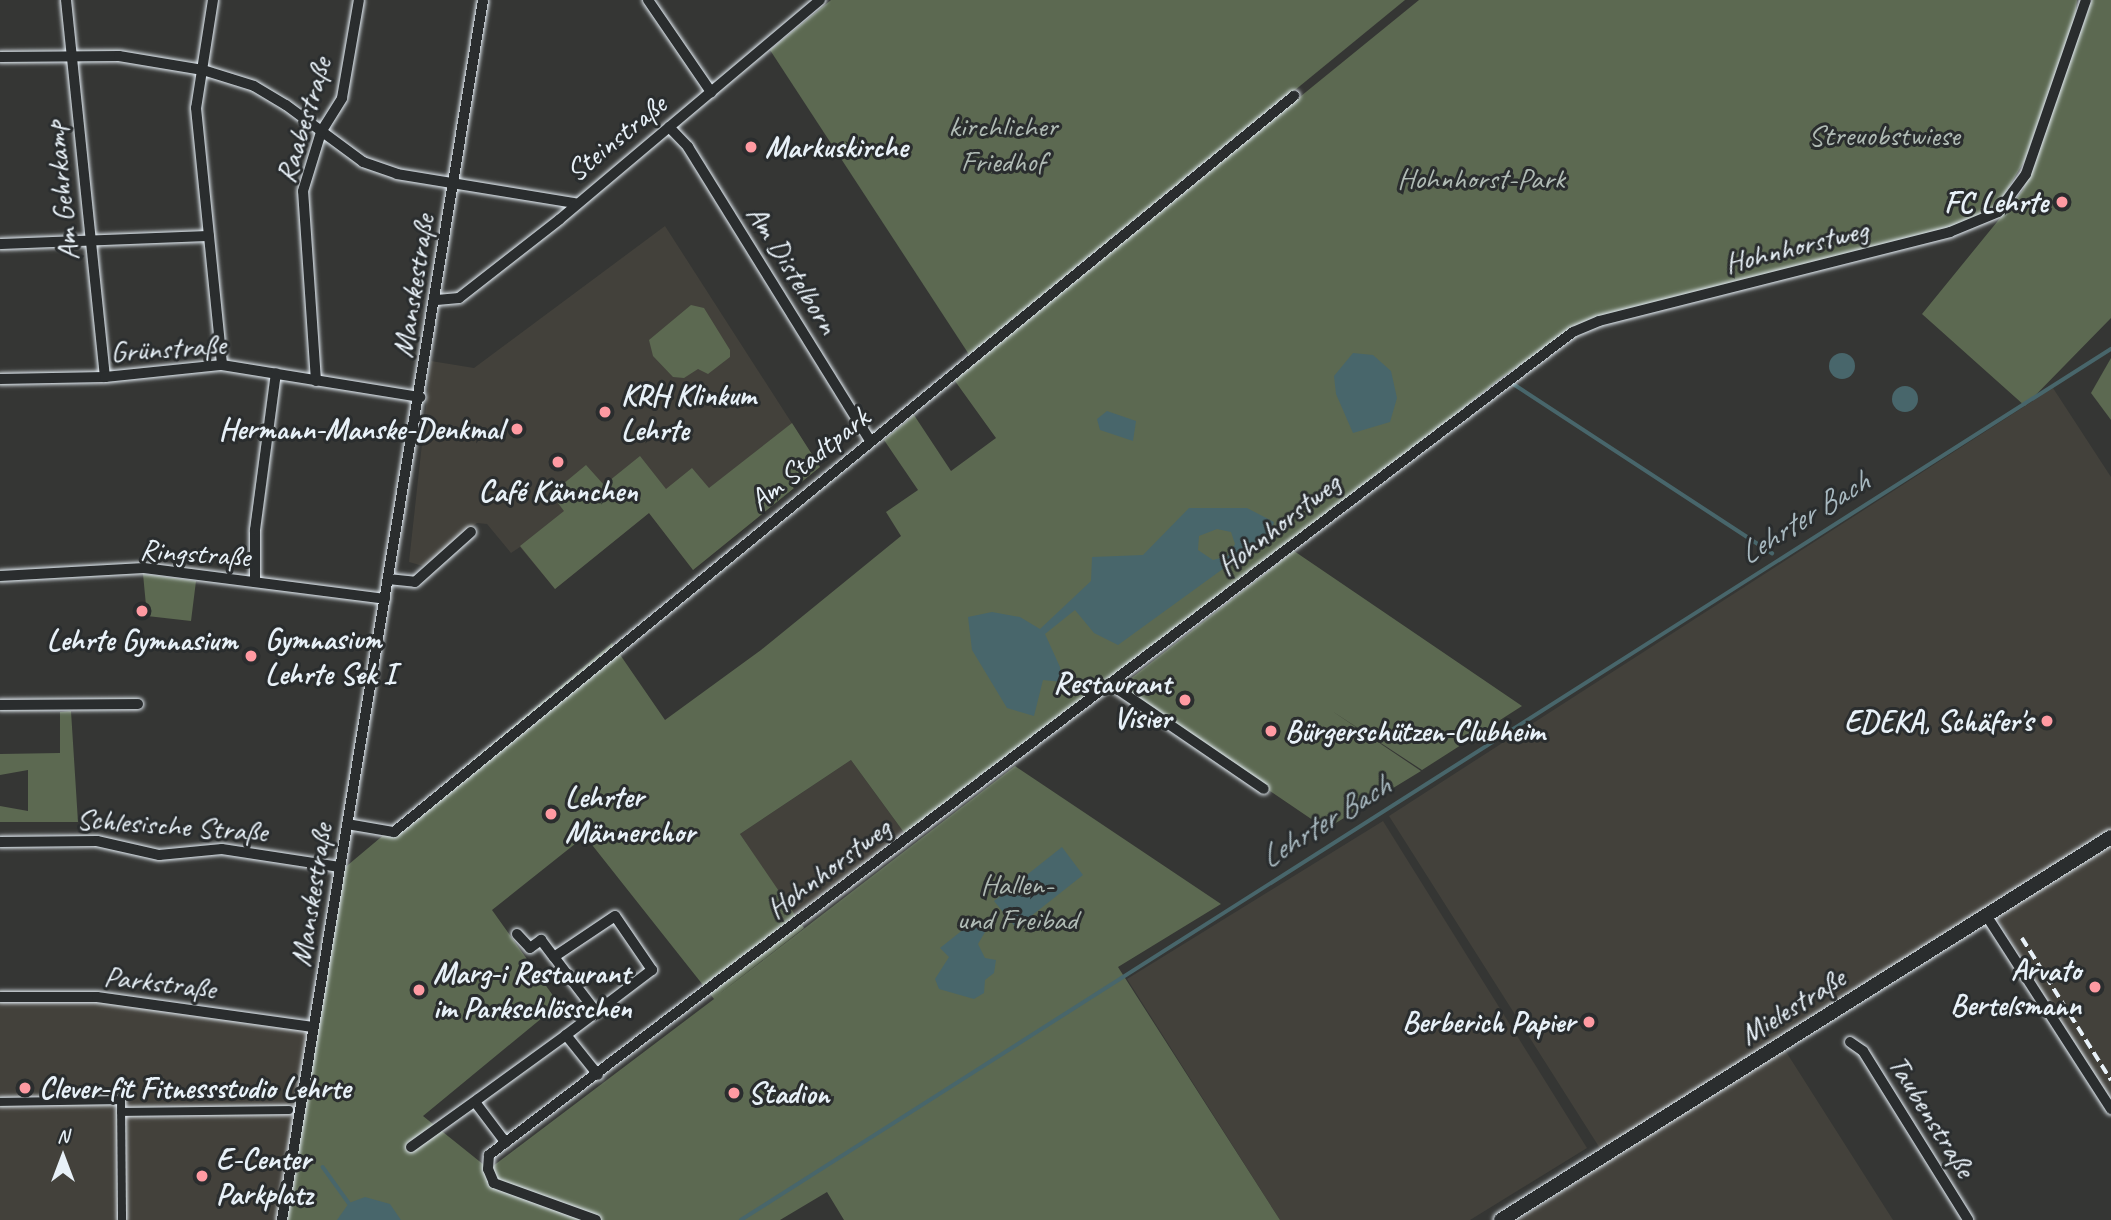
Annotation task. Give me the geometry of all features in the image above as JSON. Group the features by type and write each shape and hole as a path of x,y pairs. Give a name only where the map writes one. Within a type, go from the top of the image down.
{"street":[{"name":"Am Gehrkamp","path":"66,0 105,377"},
{"path":"213,0 196,108 222,365"},
{"name":"Raabestraße","path":"316,380 303,191 321,132 342,98 359,0"},
{"name":"Manskestraße","path":"282,1220 436,300 483,0"},
{"path":"648,0 710,92"},
{"name":"Steinstraße","path":"436,300 458,298 820,0"},
{"name":"Hohnhorstweg","path":"596,1220 494,1183 488,1169 489,1155 595,1071 1573,332 1599,321 1951,232 1998,212 2026,174 2086,0"},
{"path":"0,57 119,56 203,70 254,86 363,162 397,174 575,202"},
{"name":"Am Stadtpark","path":"347,824 394,832 1294,96"},
{"name":"Am Distelborn","path":"668,127 688,147 870,441"},
{"path":"0,244 91,243 209,236"},
{"name":"Grünstraße","path":"0,379 105,377 222,365 420,397"},
{"path":"255,582 256,530 276,373"},
{"path":"388,579 415,582 471,532"},
{"name":"Ringstraße","path":"0,576 144,568 385,599"},
{"path":"1110,684 1264,789"},
{"path":"0,705 138,704"},
{"name":"Mielestraße","path":"1501,1220 2111,837"},
{"name":"Schlesische Straße","path":"0,842 97,841 159,855 222,849 340,867"},
{"path":"1986,915 2111,1109"},
{"path":"411,1147 652,970 615,916 554,957"},
{"path":"517,934 530,948 541,940 596,1012"},
{"name":"Parkstraße","path":"0,997 97,997 313,1027"},
{"path":"566,1035 595,1071"},
{"name":"Taubenstraße","path":"1850,1042 1863,1051 1968,1220"},
{"path":"0,1102 121,1100 122,1220"},
{"path":"475,1102 506,1143"},
{"path":"121,1112 289,1110"}],"shaded area":[{"name":"KRH Klinkum Lehrte","path":"665,226 820,467 693,570 649,513 555,589 520,547 511,553 487,524 477,523 423,566 409,562 431,361 474,368"},
{"path":"2053,388 2111,477 2111,1105 1996,916 1783,1047 1893,1220 1518,1220 1608,1161 1389,816"},
{"path":"851,760 908,838 797,921 740,834"},
{"path":"1383,821 1587,1148 1470,1220 1280,1220 1127,979"},
{"path":"0,993 92,995 317,1032 287,1220 0,1220"}],"green space":[{"name":"kirchlicher Friedhof","path":"831,0 1405,0 970,356 770,50"},
{"path":"1419,0 2077,0 2075,18 2025,160 1995,210 1956,226 1581,324 1501,378 1115,686 908,838 851,760 740,834 804,928 714,998 1015,766 1221,904 1118,967 1280,1220 844,1220 827,1192 780,1220 287,1220 342,870 612,643 665,720 761,650 901,536 886,512 918,490 884,440 914,415 951,471 996,438 955,381 968,367","holes":["585,836 714,999 489,1169 423,1116 559,1004 492,910"]},
{"name":"FC Lehrte","path":"2092,0 2111,0 2111,318 2025,406 1922,314 2023,190"},
{"path":"691,305 704,308 730,350 730,357 708,374 698,369 684,378 673,377 653,356 649,340"},
{"path":"2111,358 2111,420 2091,393"},
{"path":"792,423 820,467 693,570 649,513 555,589 520,546 564,511 551,494 586,465 604,485 640,456 666,489 692,468 709,488"},
{"path":"1294,551 1522,706 1422,770 1332,711 1421,771 1326,829 1122,691 1121,686"},
{"path":"143,574 196,581 191,621 147,616"},
{"path":"71,711 78,822 0,822 0,806 28,811 28,770 0,775 0,754 60,753 60,712"}],"water":[{"path":"1353,353 1373,355 1391,371 1397,398 1390,422 1353,433 1336,394 1334,376"},
{"path":"1842,353 1851,357 1855,366 1851,375 1842,379 1833,375 1829,366 1833,357"},
{"path":"1905,386 1915,389 1918,399 1915,409 1905,412 1895,409 1892,399 1895,389"},
{"path":"1107,411 1136,421 1133,441 1100,430 1097,419"},
{"path":"1189,508 1247,508 1274,522 1271,534 1118,645 1094,633 1075,610 1045,634 1060,667 1062,682 1043,680 1034,716 1007,708 972,650 968,617 992,612 1020,617 1040,629 1091,581 1092,557 1143,555","holes":["1217,529 1231,532 1235,544 1228,556 1213,560 1198,550 1199,536"]},
{"path":"1062,847 1083,875 1016,928 994,901"},
{"path":"974,921 985,932 978,944 985,958 996,960 994,973 985,980 984,993 974,999 939,989 935,979 949,957 940,948"},
{"path":"365,1197 390,1204 401,1220 337,1220 349,1203"}],"waterway":[{"name":"Lehrter Bach","path":"741,1220 2111,349"},
{"path":"1512,383 1772,553"},
{"path":"323,1167 349,1203"}],"railway":[{"path":"2022,938 2111,1080"}],"place":[{"name":"Markuskirche","path":"751,147"},
{"name":"FC Lehrte","path":"2062,202"},
{"name":"KRH Klinkum Lehrte","path":"605,412"},
{"name":"Hermann-Manske-Denkmal","path":"517,429"},
{"name":"Café Kännchen","path":"558,462"},
{"name":"Lehrte Gymnasium","path":"142,611"},
{"name":"Gymnasium Lehrte Sek I","path":"251,656"},
{"name":"Restaurant Visier","path":"1185,700"},
{"name":"EDEKA, Schäfer's","path":"2047,721"},
{"name":"Bürgerschützen-Clubheim","path":"1271,731"},
{"name":"Lehrter Männerchor","path":"551,814"},
{"name":"Arvato Bertelsmann","path":"2095,987"},
{"name":"Marg-i Restaurant im Parkschlösschen","path":"419,990"},
{"name":"Berberich Papier","path":"1589,1022"},
{"name":"Clever-fit Fitnessstudio Lehrte","path":"25,1088"},
{"name":"Stadion","path":"734,1093"},
{"name":"E-Center Parkplatz","path":"202,1176"}],"park label":[{"name":"Streuobstwiese","path":"1884,135"},
{"name":"Hohnhorst-Park","path":"1481,178"},
{"name":"Hallen- und Freibad","path":"1017,901"}]}
